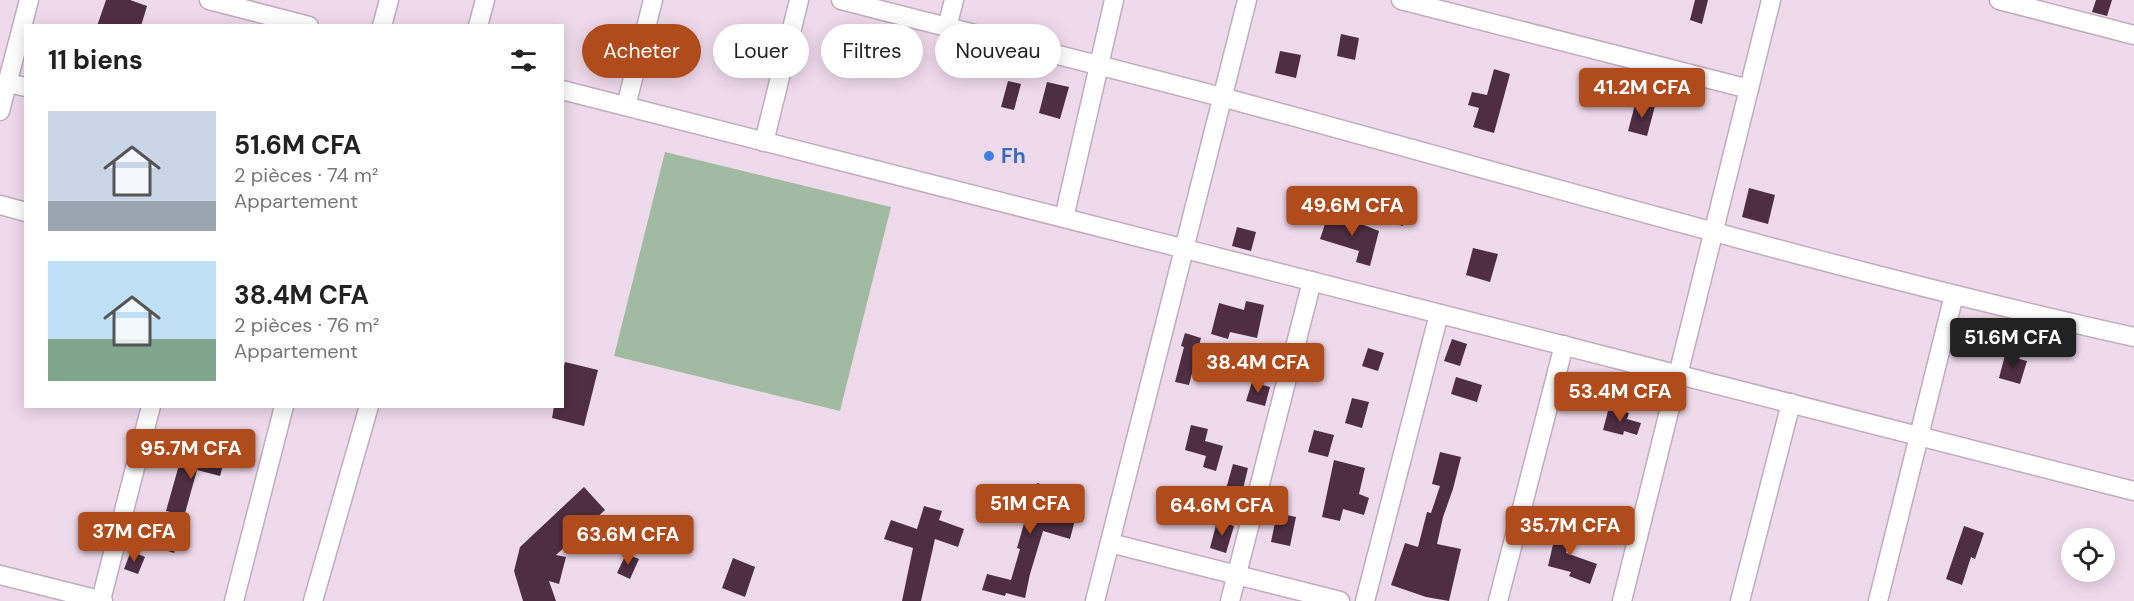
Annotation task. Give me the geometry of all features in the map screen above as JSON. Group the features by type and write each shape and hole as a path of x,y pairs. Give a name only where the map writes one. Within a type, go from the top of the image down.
{"street":[{"path":"0,111 29,0"},
{"path":"209,0 301,24"},
{"path":"382,24 388,0"},
{"path":"479,24 485,0"},
{"path":"626,106 653,0"},
{"path":"764,142 799,0"},
{"path":"841,0 935,24"},
{"path":"948,24 954,0"},
{"path":"1064,218 1114,0"},
{"path":"1095,601 1247,0"},
{"path":"1401,0 1749,89"},
{"path":"1622,601 1771,0"},
{"path":"1999,0 2134,35"},
{"path":"1061,56 1224,98 1713,233 1954,295 2130,337 2134,319"},
{"path":"7,82 24,86"},
{"path":"564,90 2134,491"},
{"path":"0,205 24,211"},
{"path":"1230,601 1312,281"},
{"path":"1878,601 1954,295"},
{"path":"1365,601 1439,314"},
{"path":"1498,601 1564,345"},
{"path":"1740,601 1791,404"},
{"path":"0,575 102,601 150,408"},
{"path":"234,601 283,408"},
{"path":"313,601 368,408"},
{"path":"1110,543 1340,601"}],"green space":[{"path":"665,152 891,207 840,411 614,356"}],"building":[{"path":"106,0 130,0 147,6 142,24 98,24"},
{"path":"1695,0 1708,0 1702,24 1690,20"},
{"path":"2096,0 2112,0 2107,16 2092,12"},
{"path":"1341,34 1359,38 1355,60 1337,56"},
{"path":"1280,51 1301,55 1296,78 1275,73"},
{"path":"1494,69 1510,74 1494,133 1473,127 1479,108 1468,105 1472,92 1487,95"},
{"path":"1008,81 1021,84 1014,110 1001,107"},
{"path":"1047,82 1069,87 1060,119 1039,113"},
{"path":"1636,101 1655,106 1647,136 1628,131"},
{"path":"1749,188 1775,195 1768,224 1742,217"},
{"path":"1390,193 1410,199 1403,226 1383,221"},
{"path":"1328,215 1345,221 1346,218 1379,231 1370,266 1356,262 1359,251 1320,239"},
{"path":"1237,227 1256,232 1251,251 1232,246"},
{"path":"1473,248 1498,254 1490,282 1466,275"},
{"path":"1246,301 1264,305 1257,338 1230,332 1228,339 1211,334 1219,303 1244,310"},
{"path":"1185,333 1201,338 1189,385 1175,382 1184,347 1181,346"},
{"path":"1452,339 1467,344 1460,366 1444,361"},
{"path":"1368,348 1384,353 1378,371 1362,366"},
{"path":"2005,355 2027,361 2020,384 1999,378"},
{"path":"565,362 598,370 584,426 552,418 554,408 564,408"},
{"path":"1456,377 1482,385 1477,402 1451,394"},
{"path":"1252,382 1270,387 1265,406 1246,401"},
{"path":"1352,398 1369,402 1362,428 1345,423"},
{"path":"1609,407 1629,413 1627,419 1641,423 1637,435 1624,431 1623,435 1603,430"},
{"path":"1191,425 1208,429 1205,441 1223,446 1216,471 1203,467 1206,456 1185,450"},
{"path":"1314,430 1334,435 1328,457 1308,452"},
{"path":"212,431 231,437 220,476 197,470 174,553 159,548 170,512 166,511 179,465 172,463 178,440 207,449"},
{"path":"1440,452 1461,457 1437,544 1461,549 1449,601 1426,597 1391,585 1405,543 1418,547 1427,512 1431,513 1440,486 1432,484"},
{"path":"1334,460 1365,468 1359,494 1369,498 1364,515 1343,509 1340,521 1322,517"},
{"path":"1233,464 1248,468 1242,493 1226,489"},
{"path":"1037,483 1055,488 1050,509 1076,516 1070,539 1043,531 1025,598 982,590 987,574 1011,580 1020,549 1017,548 1027,513 1002,506 1008,485 1034,493"},
{"path":"584,487 605,510 556,555 566,557 559,584 549,581 556,601 523,601 514,571 520,547"},
{"path":"924,506 942,511 939,520 964,529 958,547 935,539 921,601 902,601 913,548 884,539 891,520 917,529"},
{"path":"1277,513 1296,517 1290,546 1271,542"},
{"path":"1542,514 1556,517 1551,532 1538,528"},
{"path":"1217,521 1234,526 1226,553 1210,548"},
{"path":"1558,523 1572,527 1566,553 1597,564 1590,584 1569,576 1571,572 1548,566"},
{"path":"1964,526 1984,533 1975,559 1971,557 1962,585 1946,579"},
{"path":"131,551 145,557 138,574 124,569"},
{"path":"626,554 639,559 630,579 617,573"},
{"path":"733,558 755,567 745,597 722,588"}],"place":[{"name":"Fh","path":"989,156"}]}
